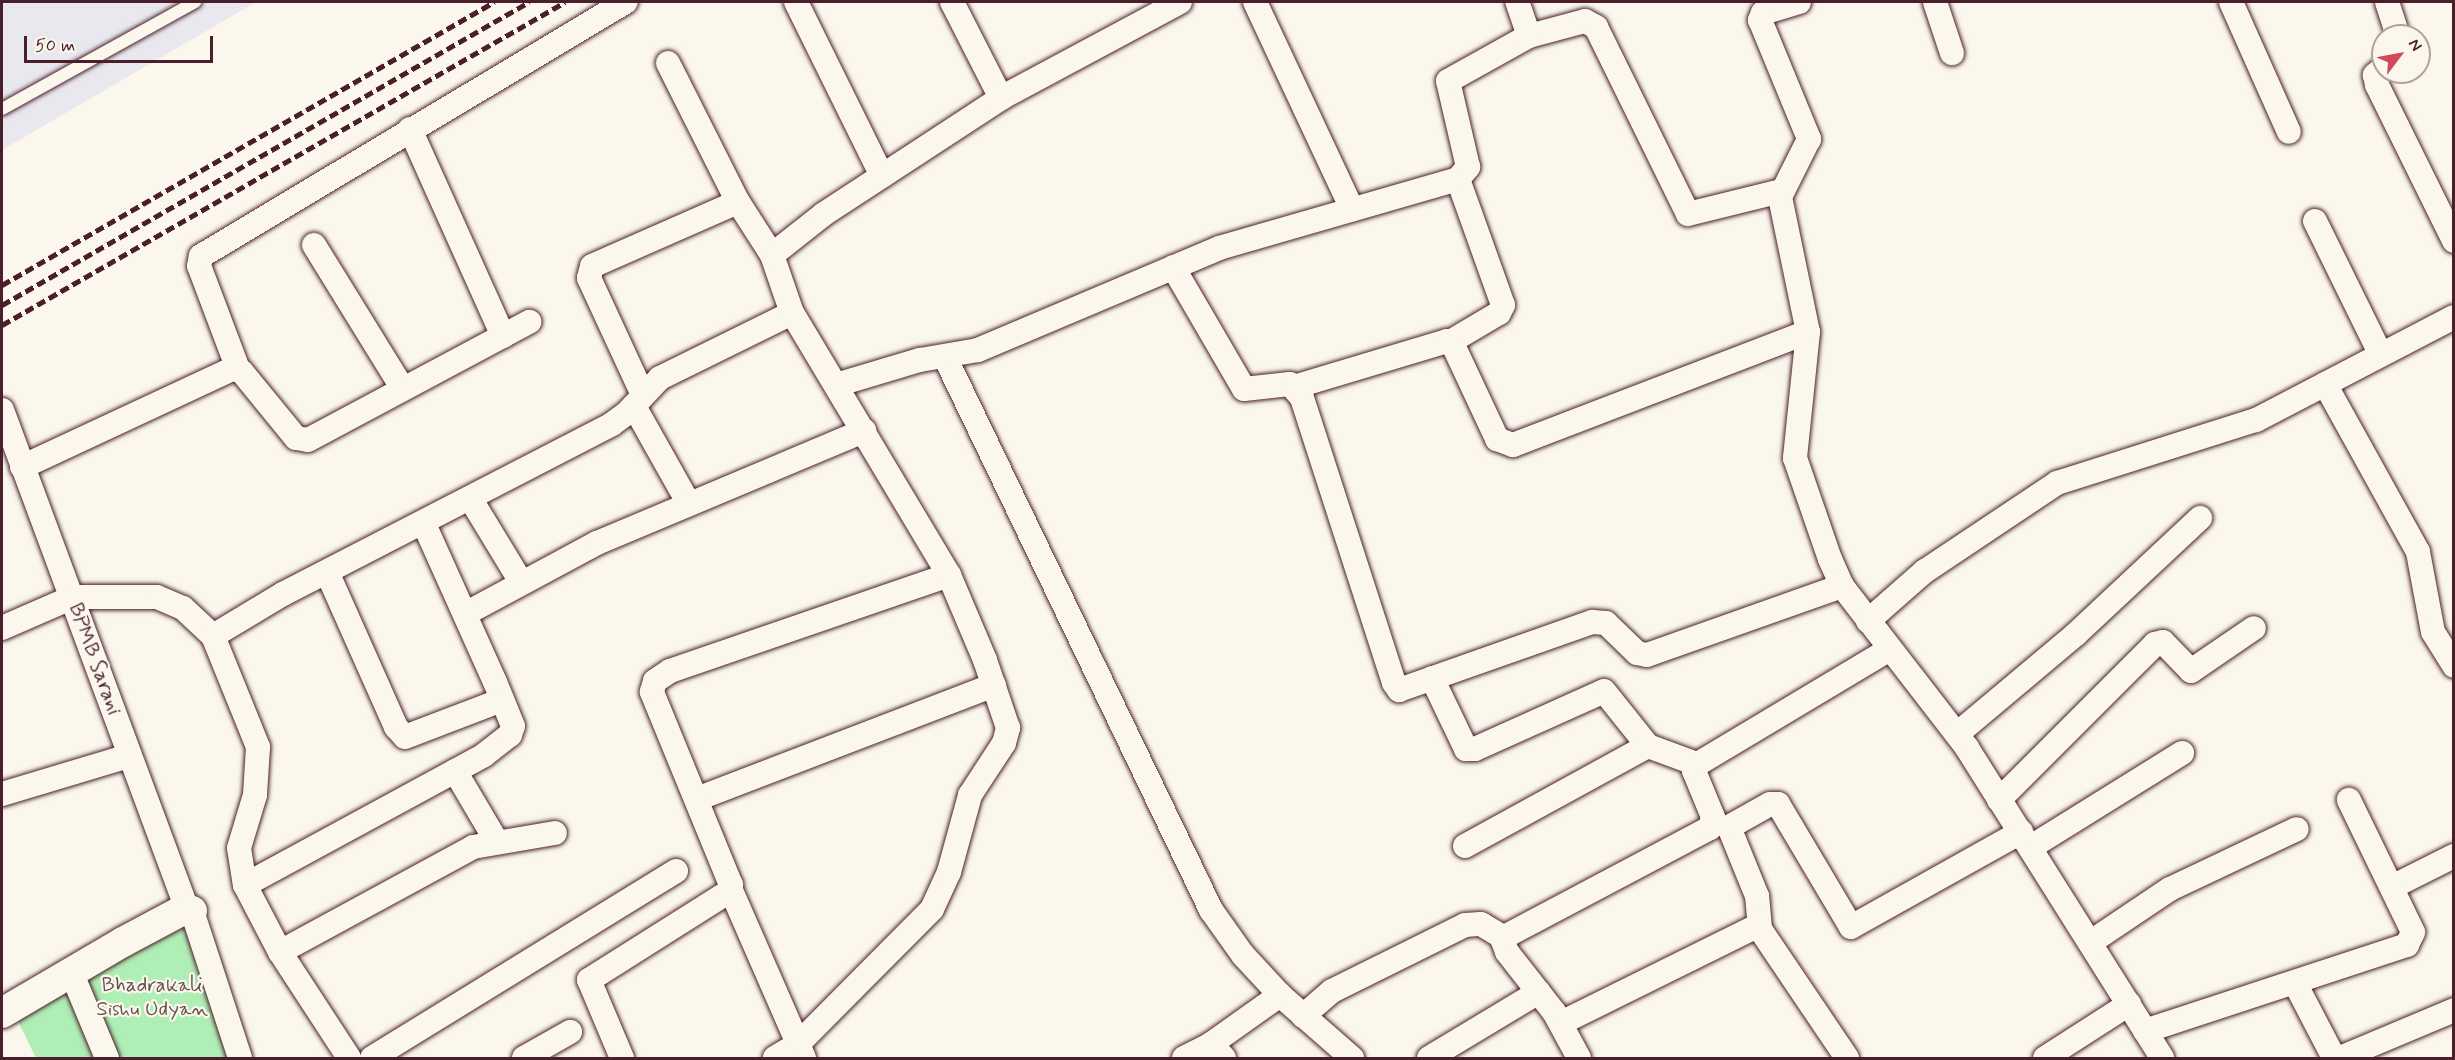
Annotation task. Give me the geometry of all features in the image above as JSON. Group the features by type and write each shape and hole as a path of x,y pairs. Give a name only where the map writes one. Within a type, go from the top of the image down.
{"street":[{"path":"529,322 315,437 301,441 238,369 200,266 201,256 626,2"},
{"path":"796,2 882,176"},
{"path":"952,2 1001,98"},
{"path":"772,255 824,214 1001,98 1144,10 1180,2"},
{"path":"1255,2 1352,209"},
{"path":"1517,2 1529,36"},
{"path":"1799,2 1763,13 1760,18 1809,139 1781,191 1808,332 1796,458 1842,586 1957,734 2091,942 2162,1059"},
{"path":"1935,2 1952,53"},
{"path":"2231,2 2289,132"},
{"path":"2387,2 2394,24"},
{"path":"836,385 920,360 978,350 1232,243 1458,179 1468,167 1448,81 1529,36 1585,21 1596,27 1688,214 1781,191"},
{"path":"668,63 738,202 772,255 792,313 949,575 994,685 1007,734 970,795 949,872 932,909 801,1051 775,1059"},
{"path":"2377,84 2454,241"},
{"path":"410,129 502,336"},
{"path":"1294,387 1450,342 1499,313 1503,305 1458,179"},
{"path":"689,504 639,401 588,272 601,259 738,202"},
{"path":"2316,221 2380,352"},
{"path":"314,245 404,389"},
{"path":"1173,267 1244,389 1285,383 1294,387 1302,398 1394,682 1399,690 1592,622 1606,623 1636,653 1647,655 1842,586"},
{"path":"213,636 327,572 612,424 639,401 660,378 792,313"},
{"path":"1868,621 1925,571 2057,483 2256,420 2380,352 2454,317"},
{"path":"1450,342 1497,439 1507,445 1808,332"},
{"path":"945,357 1211,910 1244,955 1280,995 1352,1059"},
{"path":"22,467 238,369"},
{"path":"2325,384 2418,552 2423,565 2430,624 2454,666"},
{"name":"BPMB Sarani","path":"2,410 73,597 129,756 189,910 240,1059"},
{"path":"465,614 597,543 864,431"},
{"path":"470,498 521,582"},
{"path":"1957,734 2076,634 2200,518"},
{"path":"245,885 455,771 510,735 513,726 423,522"},
{"path":"327,572 396,727 405,737 502,700"},
{"path":"801,1051 730,888 731,880 652,692 659,677 949,575"},
{"path":"2,628 73,597 156,597 183,608 213,636 258,747 255,795 239,848 245,885 280,952 349,1059"},
{"path":"1999,800 2155,644 2163,642 2191,671 2254,628"},
{"path":"1504,938 1710,828 1713,818 1694,771 1697,764 1890,649"},
{"path":"1432,678 1466,749 1475,749 1604,691 1611,695 1648,746 1697,764"},
{"path":"697,799 994,685"},
{"path":"1465,846 1648,746"},
{"path":"1847,1059 1760,925 1755,890 1728,828 1770,804 1783,810 1851,927 2026,840 2182,753"},
{"path":"2,794 129,756"},
{"path":"455,771 497,842"},
{"path":"2145,1031 2407,945 2413,932 2349,800"},
{"path":"2091,942 2170,889 2297,829"},
{"path":"280,952 473,846 555,833"},
{"path":"2392,887 2454,856"},
{"path":"372,1059 676,870"},
{"path":"622,1059 589,980 730,888"},
{"path":"2,1013 189,910"},
{"path":"1303,1016 1332,991 1465,925 1477,923 1504,938 1508,952 1561,1023 1579,1059"},
{"path":"1561,1023 1760,925"},
{"path":"72,974 107,1059"},
{"path":"2295,983 2334,1059"},
{"path":"1429,1059 1539,992"},
{"path":"1184,1059 1218,1051 1280,995"},
{"path":"2045,1059 2129,1004"},
{"path":"2340,1059 2454,1010"},
{"path":"524,1059 570,1032"}],"lane":[{"path":"2,109 195,2"}],"shaded area":[{"path":"2,2 256,2 2,150"}],"green space":[{"name":"Bhadrakali Sishu Udyan","path":"183,910 237,1058 36,1058 12,1009"}],"railway":[{"path":"2,285 494,2"},
{"path":"2,305 529,2"},
{"path":"2,325 565,2"}]}
